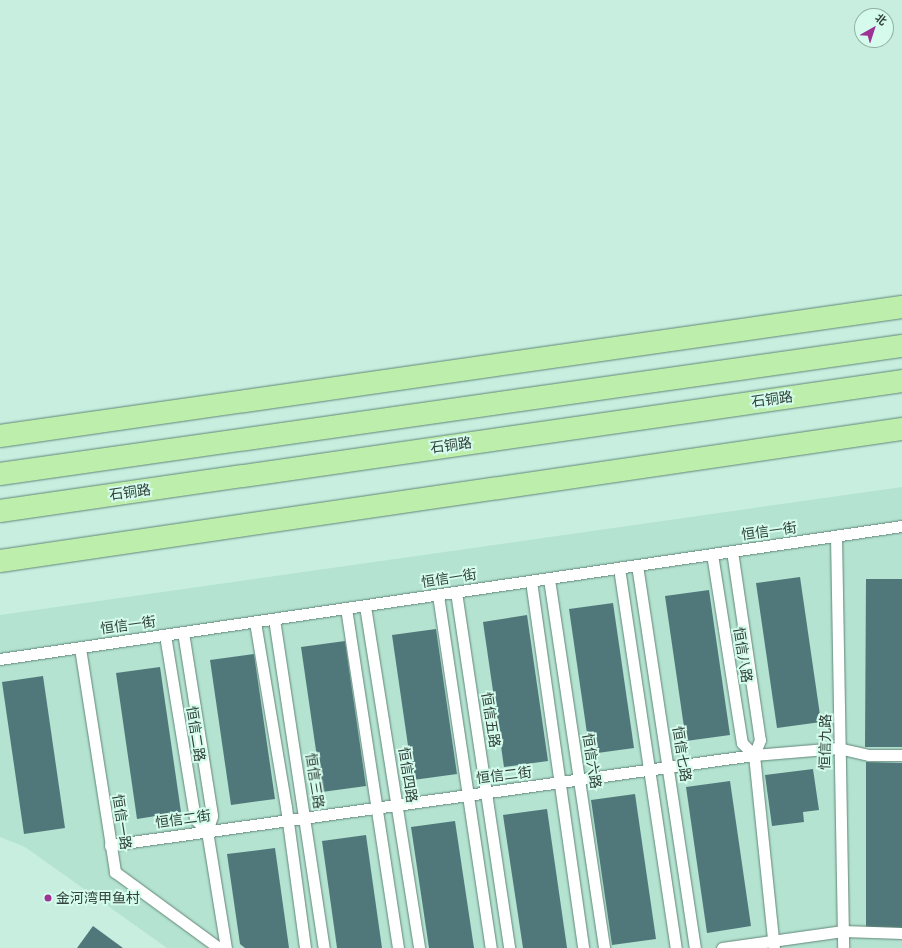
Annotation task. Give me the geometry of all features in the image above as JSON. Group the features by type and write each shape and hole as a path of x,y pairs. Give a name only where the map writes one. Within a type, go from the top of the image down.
{"main road":[{"path":"0,436 902,307"},
{"path":"0,474 902,346"},
{"name":"石铜路","path":"0,511 902,381"},
{"path":"0,561 902,430"}],"lane":[{"name":"恒信一街","path":"0,659 902,526"},
{"name":"恒信九路","path":"836,536 842,680 838,748 843,948"},
{"name":"恒信八路","path":"732,551 760,740 754,755 773,944"},
{"name":"恒信八路","path":"712,554 742,744 754,755"},
{"name":"恒信七路","path":"637,565 669,767 695,948"},
{"path":"619,568 651,769 676,948"},
{"name":"恒信六路","path":"549,579 604,948"},
{"path":"531,581 582,948"},
{"name":"恒信五路","path":"456,592 487,792 509,948"},
{"path":"438,595 470,794 491,948"},
{"name":"恒信四路","path":"365,606 419,948"},
{"path":"346,608 378,807 398,948"},
{"name":"恒信三路","path":"274,619 324,948"},
{"path":"255,622 288,820 305,948"},
{"name":"恒信二路","path":"183,632 212,816 207,831 226,948"},
{"name":"恒信二路","path":"165,635 194,819 207,831"},
{"name":"恒信一路","path":"80,648 115,872 219,948"},
{"name":"恒信二街","path":"110,844 754,755 838,748 869,755 902,755"},
{"path":"722,948 773,944 843,931 902,933"}],"shaded area":[{"path":"902,487 902,948 167,948 25,847 0,837 0,615"}],"building":[{"path":"800,577 821,722 777,728 756,583"},
{"path":"866,579 902,579 902,747 865,747"},
{"path":"709,590 730,735 686,741 665,596"},
{"path":"613,603 634,748 590,754 569,609"},
{"path":"527,615 548,761 504,767 483,622"},
{"path":"436,629 457,774 413,780 392,635"},
{"path":"345,641 366,786 322,792 301,647"},
{"path":"254,654 275,799 231,805 210,660"},
{"path":"160,667 181,812 137,819 116,673"},
{"path":"43,676 65,828 24,834 2,682"},
{"path":"866,762 902,763 902,931 866,930"},
{"path":"813,769 819,810 803,812 804,822 772,826 765,775"},
{"path":"730,781 751,926 707,933 686,787"},
{"path":"635,794 656,939 612,945 591,800"},
{"path":"547,809 567,948 523,948 503,815"},
{"path":"455,821 474,948 429,948 411,827"},
{"path":"366,835 382,948 337,948 322,841"},
{"path":"275,848 289,948 245,948 240,944 227,854"},
{"path":"93,926 123,948 77,948"}],"place":[{"name":"金河湾甲鱼村","path":"48,898"}]}
